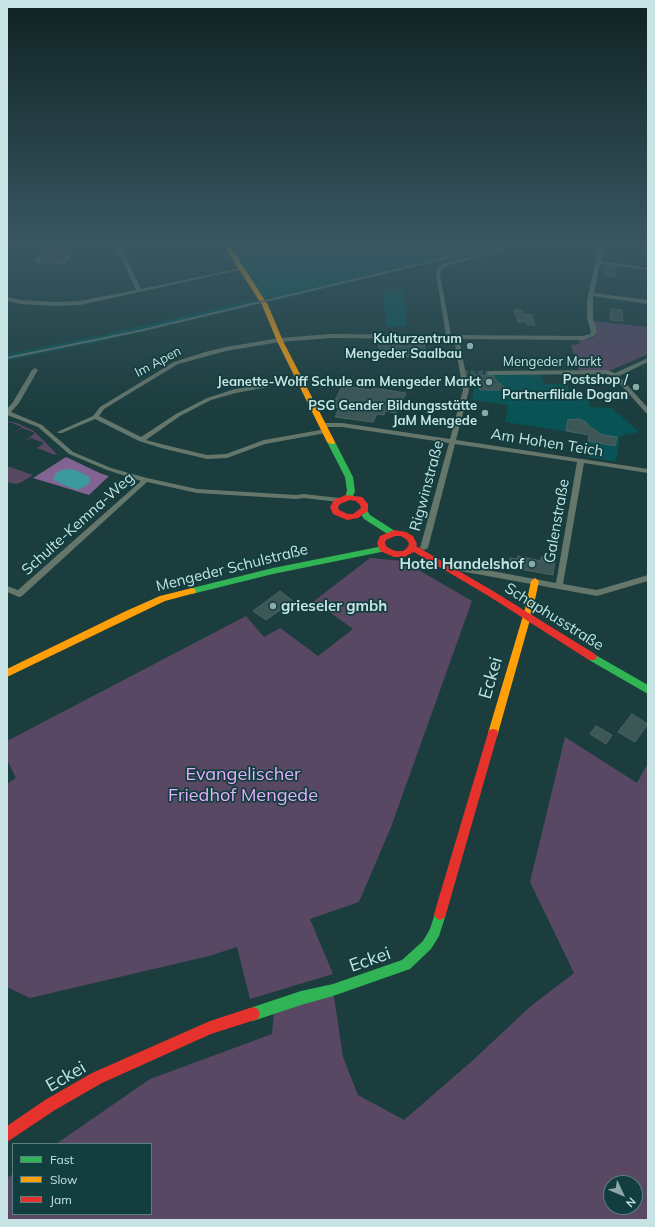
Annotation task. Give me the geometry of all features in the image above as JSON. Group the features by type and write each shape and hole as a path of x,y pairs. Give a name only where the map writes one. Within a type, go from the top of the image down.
{"street":[{"path":"13,300 56,304 88,300"},
{"path":"262,300 280,340 349,477 351,491 349,497"},
{"name":"Rigwinstraße","path":"424,548 466,390 444,300"},
{"name":"Im Apen","path":"60,432 95,417 102,408 176,363 205,354 280,340 354,336 588,336 592,335 594,332 590,317 591,300"},
{"path":"636,300 648,302"},
{"path":"647,410 615,375 648,360"},
{"path":"34,370 16,403 7,413 40,426 71,453 109,469 146,480 197,491 296,497 337,503 349,497 359,499"},
{"name":"Mengeder Markt","path":"489,373 607,372 615,375"},
{"path":"141,440 178,415 209,399 235,391 266,386"},
{"name":"Am Hohen Teich","path":"95,417 141,440 188,454 218,458 237,454 264,442 342,425 648,471"},
{"name":"Galenstraße","path":"559,586 581,461"},
{"path":"349,477 354,480 359,499 365,506 359,514"},
{"name":"Schulte-Kemna-Weg","path":"7,589 19,594 146,480"},
{"path":"337,503 336,512 342,516 359,514 367,517 392,534"},
{"path":"359,514 383,538"},
{"path":"398,533 407,536 412,541 410,550 394,554 383,549 381,543 383,538 392,534 398,533"},
{"name":"Mengeder Schulstraße","path":"7,673 141,607 163,598 273,571 383,549"},
{"name":"Schaphusstraße","path":"410,550 436,560 444,567 490,593 526,617 648,690"},
{"path":"460,568 535,580 597,593 648,578"},
{"name":"Eckei","path":"7,1135 50,1105 97,1078 145,1056 210,1028 301,998 333,990 406,965 427,945 434,932 526,617 535,580"}],"shaded area":[{"path":"250,300 256,305 89,344 7,360 7,354 116,332"},
{"path":"384,300 404,300 407,326 386,327"},
{"path":"470,375 541,375 544,384 567,384 572,397 588,398 590,407 612,408 639,432 620,436 616,462 588,457 589,435 505,422 508,405 472,400 474,390"},
{"path":"66,457 109,476 89,495 33,478"},
{"path":"64,469 75,470 90,477 89,484 77,490 53,479 56,473"}],"green space":[{"path":"593,321 648,327 648,354 609,371 579,370 571,345 580,344 578,340 589,339 596,336"},
{"path":"7,421 17,423 32,430 56,453 55,455 37,448 44,443 31,438 24,442 35,433 22,428 9,436 22,427 9,422 7,424"},
{"path":"7,466 33,475 16,484 7,482"},
{"name":"Evangelischer Friedhof Mengede","path":"370,558 403,561 472,601 391,827 359,902 310,919 333,974 250,999 237,947 209,956 30,998 7,987 7,784 16,778 7,760 7,741 246,616 264,637 280,628 318,656 353,629 314,601"},
{"path":"565,737 637,783 648,763 648,1220 7,1220 7,1178 12,1175 12,1215 152,1215 152,1143 57,1143 150,1079 272,1034 274,1010 333,990 343,1057 358,1095 404,1120 472,1061 531,1006 574,973 530,882"}],"building":[{"path":"611,309 622,310 623,321 610,320"},
{"path":"514,310 522,310 524,314 531,314 535,325 527,325 526,322 518,322"},
{"path":"378,340 418,340 418,342 424,342 426,354 416,354 417,357 407,357 406,355 381,355"},
{"path":"476,375 494,376 495,379 507,390 480,390"},
{"path":"342,386 372,390 373,388 406,393 396,413 385,411 384,415 377,414 373,422 335,417 339,408 332,407"},
{"path":"579,419 586,422 590,427 603,435 617,437 615,446 588,441 589,435 566,431 568,420"},
{"name":"Hotel Handelshof","path":"518,556 541,561 541,557 555,560 553,575 508,567 510,558 518,559"},
{"name":"grieseler gmbh","path":"280,591 293,601 266,620 253,611"},
{"path":"632,714 648,724 635,742 618,732"},
{"path":"596,726 612,735 606,744 590,734"}],"tunnel":[{"path":"463,373 489,373"}],"railway":[{"path":"7,358 139,331 268,300"}],"traffic: fast":[{"path":"331,442 349,477 351,491 349,497"},
{"path":"363,511 367,517 392,533"},
{"path":"192,591 273,571 383,549"},
{"path":"592,657 648,690"},
{"path":"253,1014 301,998 333,990 406,965 427,945 435,932 440,914"}],"traffic: slow":[{"path":"262,300 280,341 331,442"},
{"path":"493,733 529,609 535,581"},
{"path":"7,673 129,613 163,598 192,591"}],"traffic: jam":[{"path":"349,497 359,499 364,504 365,509 355,516 347,517 336,512 334,507 337,502 349,497"},
{"path":"394,533 403,534 410,538 413,544 411,550 404,554 394,554 383,549 381,543 383,538 394,533"},
{"path":"412,547 490,593 592,657"},
{"path":"440,914 493,733"},
{"path":"7,1135 50,1105 97,1078 210,1028 253,1014"}],"place":[{"name":"Kulturzentrum Mengeder Saalbau","path":"470,346"},
{"name":"Jeanette-Wolff Schule am Mengeder Markt","path":"489,382"},
{"name":"Postshop / Partnerfiliale Dogan","path":"636,387"},
{"name":"PSG Gender Bildungsstätte JaM Mengede","path":"485,413"},
{"name":"Hotel Handelshof","path":"532,564"},
{"name":"grieseler gmbh","path":"273,606"}]}
